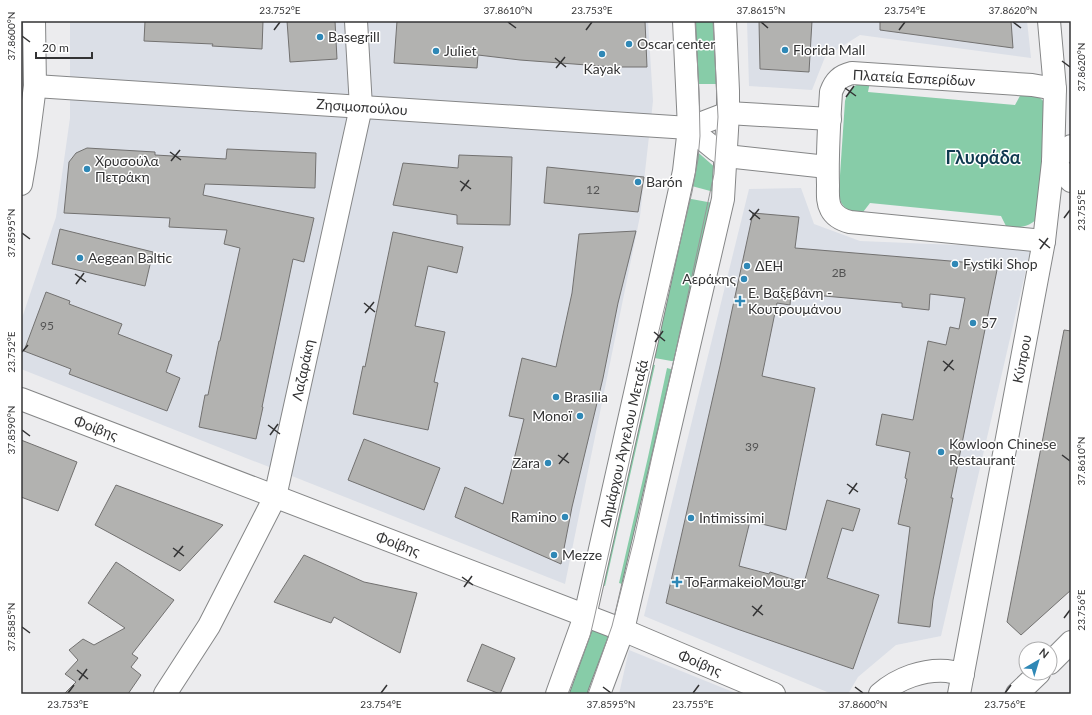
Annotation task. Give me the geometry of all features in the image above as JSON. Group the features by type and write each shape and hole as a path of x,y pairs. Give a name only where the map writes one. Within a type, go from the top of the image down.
{"main road":[{"path":"21,184 35,86 34,21"},
{"name":"Λαζαράκη","path":"166,694 210,626 275,497 361,106 356,21"},
{"name":"Δημάρχου Άγγελου Μεταξά","path":"557,694 585,616 684,171 689,128 684,21"},
{"path":"599,694 623,630 723,199 728,113 725,21"},
{"name":"Κύπρου","path":"961,684 1044,241 1053,162 1055,89 1049,21"},
{"name":"Πλατεία Εσπερίδων","path":"1044,241 865,224 843,220 836,217 829,204 827,167 831,92 838,79 844,75 852,73 1032,85 1055,89"},
{"name":"Ζησιμοπούλου","path":"35,86 689,128 728,113 830,119"},
{"path":"689,128 716,150 726,156 827,167"},
{"path":"1071,146 1053,162 1071,181"},
{"name":"Φοίβης","path":"21,399 623,630 774,694"},
{"path":"1058,654 1071,642"},
{"path":"880,694 899,681 930,671 947,671 961,684"},
{"path":"1017,694 1031,681"}],"shaded area":[{"path":"70,21 648,21 653,101 640,216 565,584 21,369 21,321 56,217 70,118"},
{"path":"747,21 1027,21 1031,58 860,35 825,57 812,90 749,86"},
{"path":"801,188 814,224 860,241 1031,248 941,636 896,645 858,677 848,694 832,694 644,616 749,189"},
{"path":"629,650 738,694 619,694"}],"green space":[{"path":"690,21 716,21 720,84 693,84"},
{"path":"870,82 868,92 1015,105 1022,92 1034,95 1043,100 1048,108 1037,219 1027,226 1007,228 1001,216 870,203 860,216 844,207 840,200 839,190 845,101 851,89 857,85"},
{"path":"693,148 718,170 714,192 688,185"},
{"path":"686,198 713,203 677,362 649,357"},
{"path":"648,364 655,365 605,586 598,584"},
{"path":"667,368 674,370 625,585 619,583"},
{"path":"587,628 612,638 591,694 564,694"}],"building":[{"path":"145,21 263,21 262,49 212,46 213,44 144,41"},
{"path":"287,21 335,21 337,59 290,62"},
{"path":"397,21 645,21 647,67 614,67 520,60 478,55 477,68 394,63"},
{"name":"Florida Mall","path":"759,21 812,21 809,72 760,69"},
{"path":"880,21 1011,21 1013,48 880,30"},
{"path":"87,148 155,152 155,155 226,159 227,149 316,153 315,188 205,184 203,195 314,218 304,262 293,259 256,439 199,427 205,395 208,395 240,248 224,244 227,230 169,227 170,218 64,213 69,162 76,153"},
{"path":"459,155 512,157 510,225 457,224 457,215 393,205 403,163 458,168"},
{"path":"547,167 644,177 638,212 544,203"},
{"path":"753,213 799,217 795,248 998,265 951,498 953,498 933,600 930,627 898,623 910,527 898,524 907,479 905,478 910,452 876,445 882,414 913,420 928,341 946,345 950,327 959,329 965,298 930,294 929,310 902,307 902,303 791,293 790,305 777,303 762,376 815,388 786,530 750,521 739,566 769,574 770,572 804,583 827,500 860,509 853,531 842,528 827,578 879,595 853,669 666,603"},
{"path":"60,229 153,252 145,286 52,264"},
{"path":"636,231 618,303 603,378 572,507 561,564 455,517 465,487 503,504 524,419 509,416 522,358 556,367 572,293 579,234"},
{"path":"393,232 463,247 457,273 428,266 415,326 445,332 434,382 438,383 428,430 353,414 363,366 365,367"},
{"path":"46,292 70,301 69,304 122,324 118,334 172,355 166,372 180,378 167,411 69,374 71,369 24,351"},
{"path":"1064,330 1071,331 1071,590 1021,635 1007,622"},
{"path":"364,439 440,468 424,510 348,480"},
{"path":"21,440 77,462 58,511 21,497"},
{"path":"116,485 223,525 180,571 95,525"},
{"path":"304,555 364,582 417,593 400,653 334,617 331,623 274,602"},
{"path":"116,562 174,600 132,654 138,658 131,667 141,675 128,694 64,694 76,682 65,674 78,660 69,650 83,639 94,645 125,628 88,603"},
{"path":"482,644 515,658 500,694 467,681"}],"tram line":[{"path":"568,694 590,636 652,360 692,192 698,159 700,136 695,21"},
{"path":"588,694 612,626 634,539 714,174 718,117 713,21"}],"place":[{"name":"Basegrill","path":"320,37"},
{"name":"Oscar center","path":"629,44"},
{"name":"Florida Mall","path":"785,50"},
{"name":"Juliet","path":"436,51"},
{"name":"Kayak","path":"602,54"},
{"name":"Χρυσούλα Πετράκη","path":"87,169"},
{"name":"Barón","path":"638,182"},
{"name":"Aegean Baltic","path":"80,258"},
{"name":"Fystiki Shop","path":"955,264"},
{"name":"ΔΕΗ","path":"747,266"},
{"name":"Αεράκης","path":"744,279"},
{"name":"Ε. Βαξεβάνη - Κουτρουμάνου","path":"740,301"},
{"name":"57","path":"973,323"},
{"name":"Brasilia","path":"556,397"},
{"name":"Monoï","path":"580,416"},
{"name":"Kowloon Chinese Restaurant","path":"941,452"},
{"name":"Zara","path":"548,463"},
{"name":"Ramino","path":"565,517"},
{"name":"Intimissimi","path":"691,518"},
{"name":"Mezze","path":"554,555"},
{"name":"ToFarmakeioMou.gr","path":"677,582"}],"district":[{"name":"Γλυφάδα","path":"983,158"}]}
